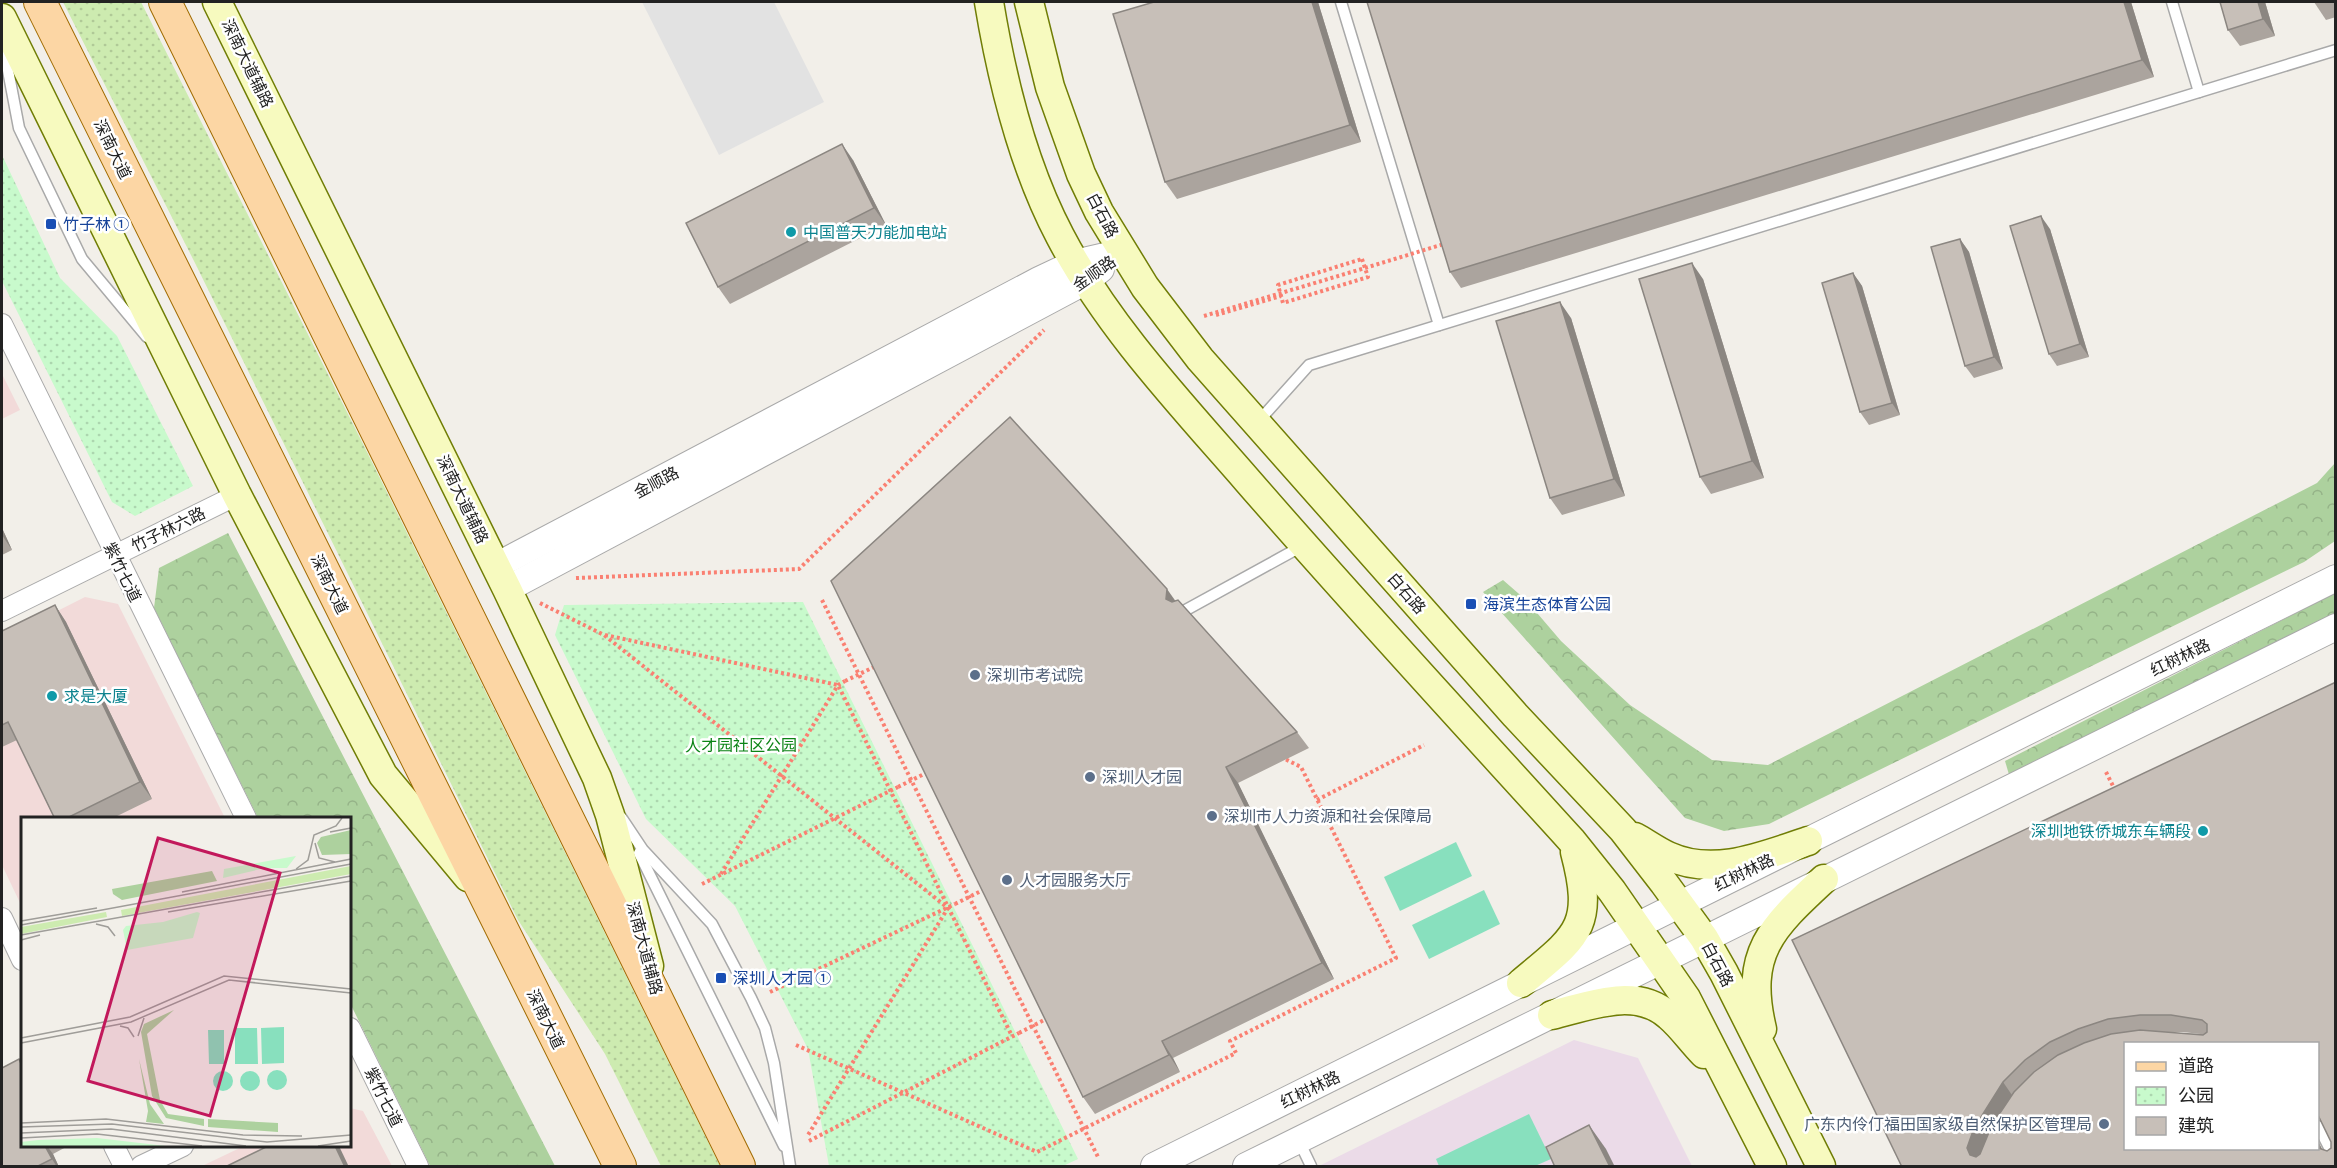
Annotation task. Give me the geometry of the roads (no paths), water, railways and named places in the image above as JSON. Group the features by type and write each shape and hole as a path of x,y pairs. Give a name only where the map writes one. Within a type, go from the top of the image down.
{"main road":[{"name":"深南大道","path":"40,2 620,1167"},
{"path":"165,2 739,1167"},
{"name":"深南大道辅路","path":"217,2 501,577 597,778 610,815 662,1014"},
{"path":"989,2 1007,94 1023,144 1059,235 1081,272 1154,371 1304,545 1572,841 1637,925 1686,998 1772,1167"},
{"name":"白石路","path":"1029,2 1064,131 1095,202 1123,252 1173,325 1515,715 1623,830 1680,903 1704,938 1821,1167"},
{"path":"2,18 237,495 383,775 485,897"},
{"path":"1623,830 1668,856 1708,865 1732,864 1808,841"},
{"path":"1521,983 1565,944 1577,930 1583,914 1584,886 1572,841"},
{"path":"1773,1072 1755,992 1756,970 1762,949 1774,929 1824,879"},
{"path":"1552,1015 1614,1000 1642,1002 1658,1007 1669,1016 1733,1087"}],"street":[{"name":"金顺路","path":"501,577 964,333 1123,252"},
{"name":"紫竹七道","path":"2,324 245,817"},
{"name":"竹子林六路","path":"2,611 237,495"},
{"name":"红树林路","path":"1154,1167 2336,578"},
{"path":"1246,1167 1704,938 2336,627"},
{"path":"2,918 21,958"},
{"name":"紫竹七道","path":"351,1033 356,1058 418,1167"},
{"path":"114,1147 124,1167"},
{"path":"141,1167 181,1147"}],"lane":[{"path":"1341,2 1439,325"},
{"path":"2172,2 2199,92"},
{"path":"2,38 19,128 82,259 175,370"},
{"path":"1257,423 1309,365 2336,50"},
{"path":"1184,611 1304,545"},
{"path":"597,778 626,825 665,877 712,924 751,998 765,1028 774,1063 790,1167"},
{"path":"626,825 788,1154"},
{"path":"2319,1128 2336,1161"},
{"path":"1299,1141 1311,1167"}],"place":[{"name":"竹子林 ①","path":"51,224"},
{"name":"中国普天力能加电站","path":"791,232"},
{"name":"海滨生态体育公园","path":"1471,604"},
{"name":"深圳市考试院","path":"975,675"},
{"name":"求是大厦","path":"52,696"},
{"name":"深圳人才园","path":"1090,777"},
{"name":"深圳市人力资源和社会保障局","path":"1212,816"},
{"name":"深圳地铁侨城东车辆段","path":"2203,831"},
{"name":"人才园服务大厅","path":"1007,880"},
{"name":"深圳人才园 ①","path":"721,978"},
{"name":"广东内伶仃福田国家级自然保护区管理局","path":"2104,1124"}],"park label":[{"name":"人才园社区公园","path":"741,745"}]}
